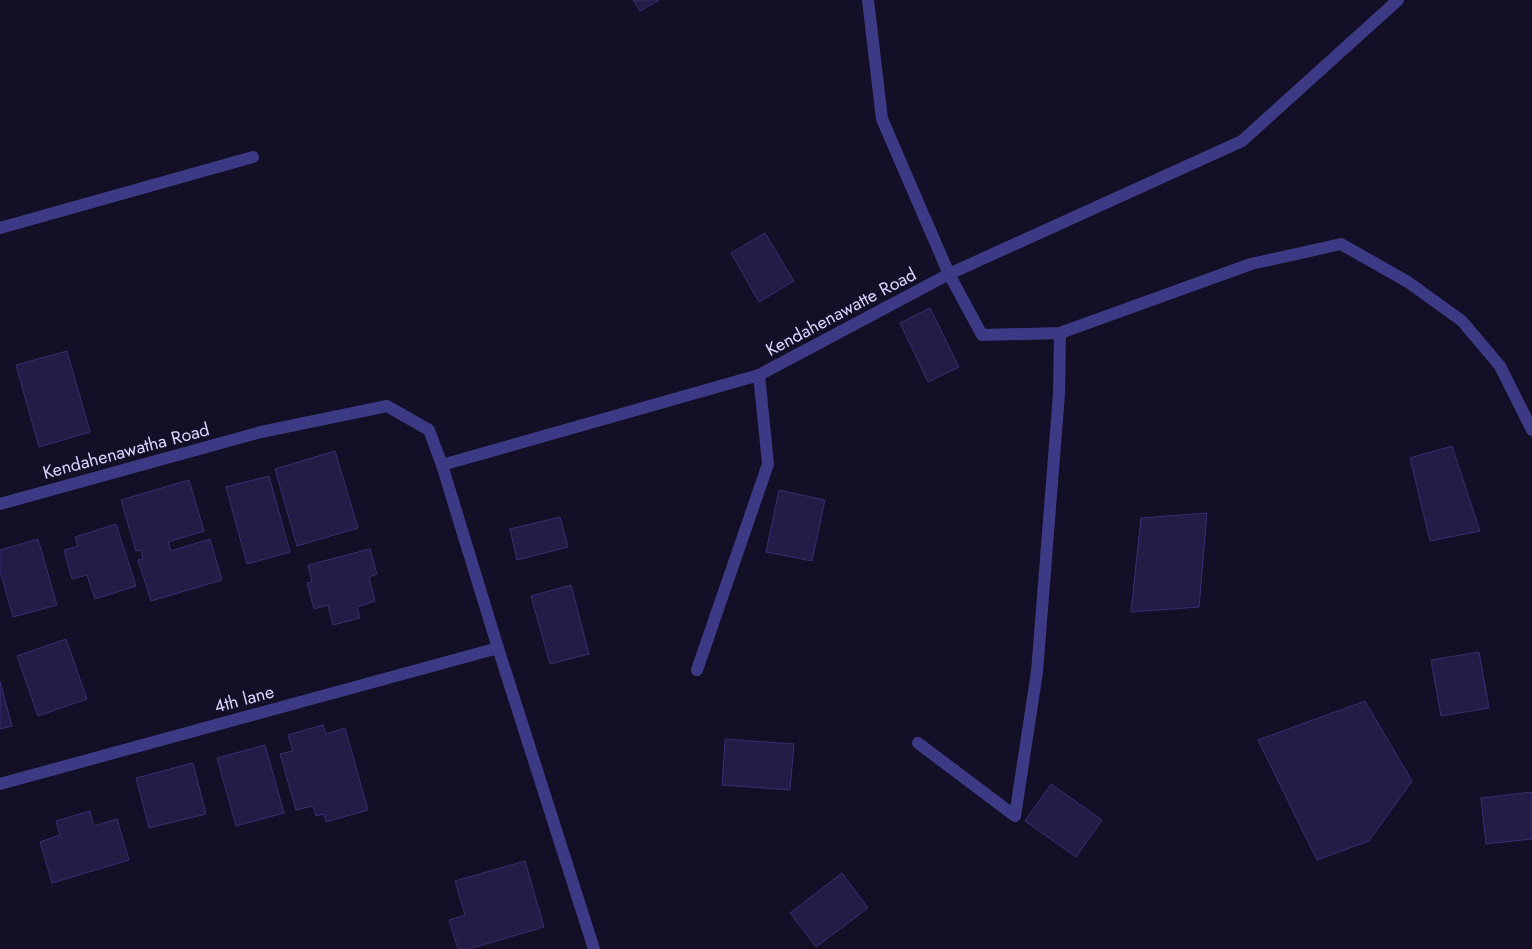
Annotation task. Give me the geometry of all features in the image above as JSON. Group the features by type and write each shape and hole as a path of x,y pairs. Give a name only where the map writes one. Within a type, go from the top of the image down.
{"street":[{"path":"868,0 882,119 949,274 982,335 1060,333 1251,264 1341,244 1408,282 1462,320 1500,366 1532,430"},
{"name":"Kendahenawatte Road","path":"442,465 759,375 949,274 1242,141 1398,0"},
{"path":"0,228 253,156"},
{"path":"918,743 1015,816 1036,672 1059,394 1060,333"},
{"path":"697,670 768,464 759,375"},
{"name":"Kendahenawatha Road","path":"0,504 261,432 387,406 429,430 442,465"},
{"path":"442,465 594,949"},
{"name":"4th lane","path":"0,784 498,648"}],"building":[{"path":"633,0 659,0 640,11"},
{"path":"765,233 794,281 759,302 731,253"},
{"path":"930,308 959,367 928,382 900,323"},
{"path":"67,351 90,432 39,447 16,365"},
{"path":"1452,446 1480,531 1430,541 1410,458"},
{"path":"335,451 358,528 297,546 275,469"},
{"path":"269,476 290,552 247,564 226,487"},
{"path":"189,480 204,531 168,542 171,551 210,539 222,580 151,601 138,560 143,559 141,550 136,551 121,500"},
{"path":"779,490 825,500 812,561 766,552"},
{"path":"1207,513 1199,607 1131,612 1141,518"},
{"path":"560,517 568,547 517,560 510,529"},
{"path":"116,524 136,586 95,599 87,575 72,579 64,550 78,546 75,537"},
{"path":"38,539 57,605 13,617 0,571 0,550"},
{"path":"370,549 377,574 369,577 375,601 357,607 360,618 333,625 328,605 314,609 307,583 312,582 308,565"},
{"path":"571,585 589,654 550,664 531,596"},
{"path":"66,639 87,699 38,716 17,656"},
{"path":"1479,652 1489,708 1441,716 1431,660"},
{"path":"0,681 12,726 0,729"},
{"path":"1365,701 1412,781 1369,841 1317,860 1258,740"},
{"path":"323,725 326,734 345,728 368,810 326,822 324,814 316,816 313,806 296,810 280,754 293,751 288,735"},
{"path":"725,739 794,744 790,790 722,785"},
{"path":"265,745 284,813 236,826 217,758"},
{"path":"193,763 206,814 149,828 136,778"},
{"path":"1051,784 1102,820 1076,857 1025,821"},
{"path":"1532,792 1532,839 1486,844 1481,798"},
{"path":"90,811 94,826 117,819 129,860 52,883 40,842 60,835 56,821"},
{"path":"525,861 544,927 469,949 458,949 449,920 465,915 455,881"},
{"path":"842,873 868,908 816,947 790,913"}]}
